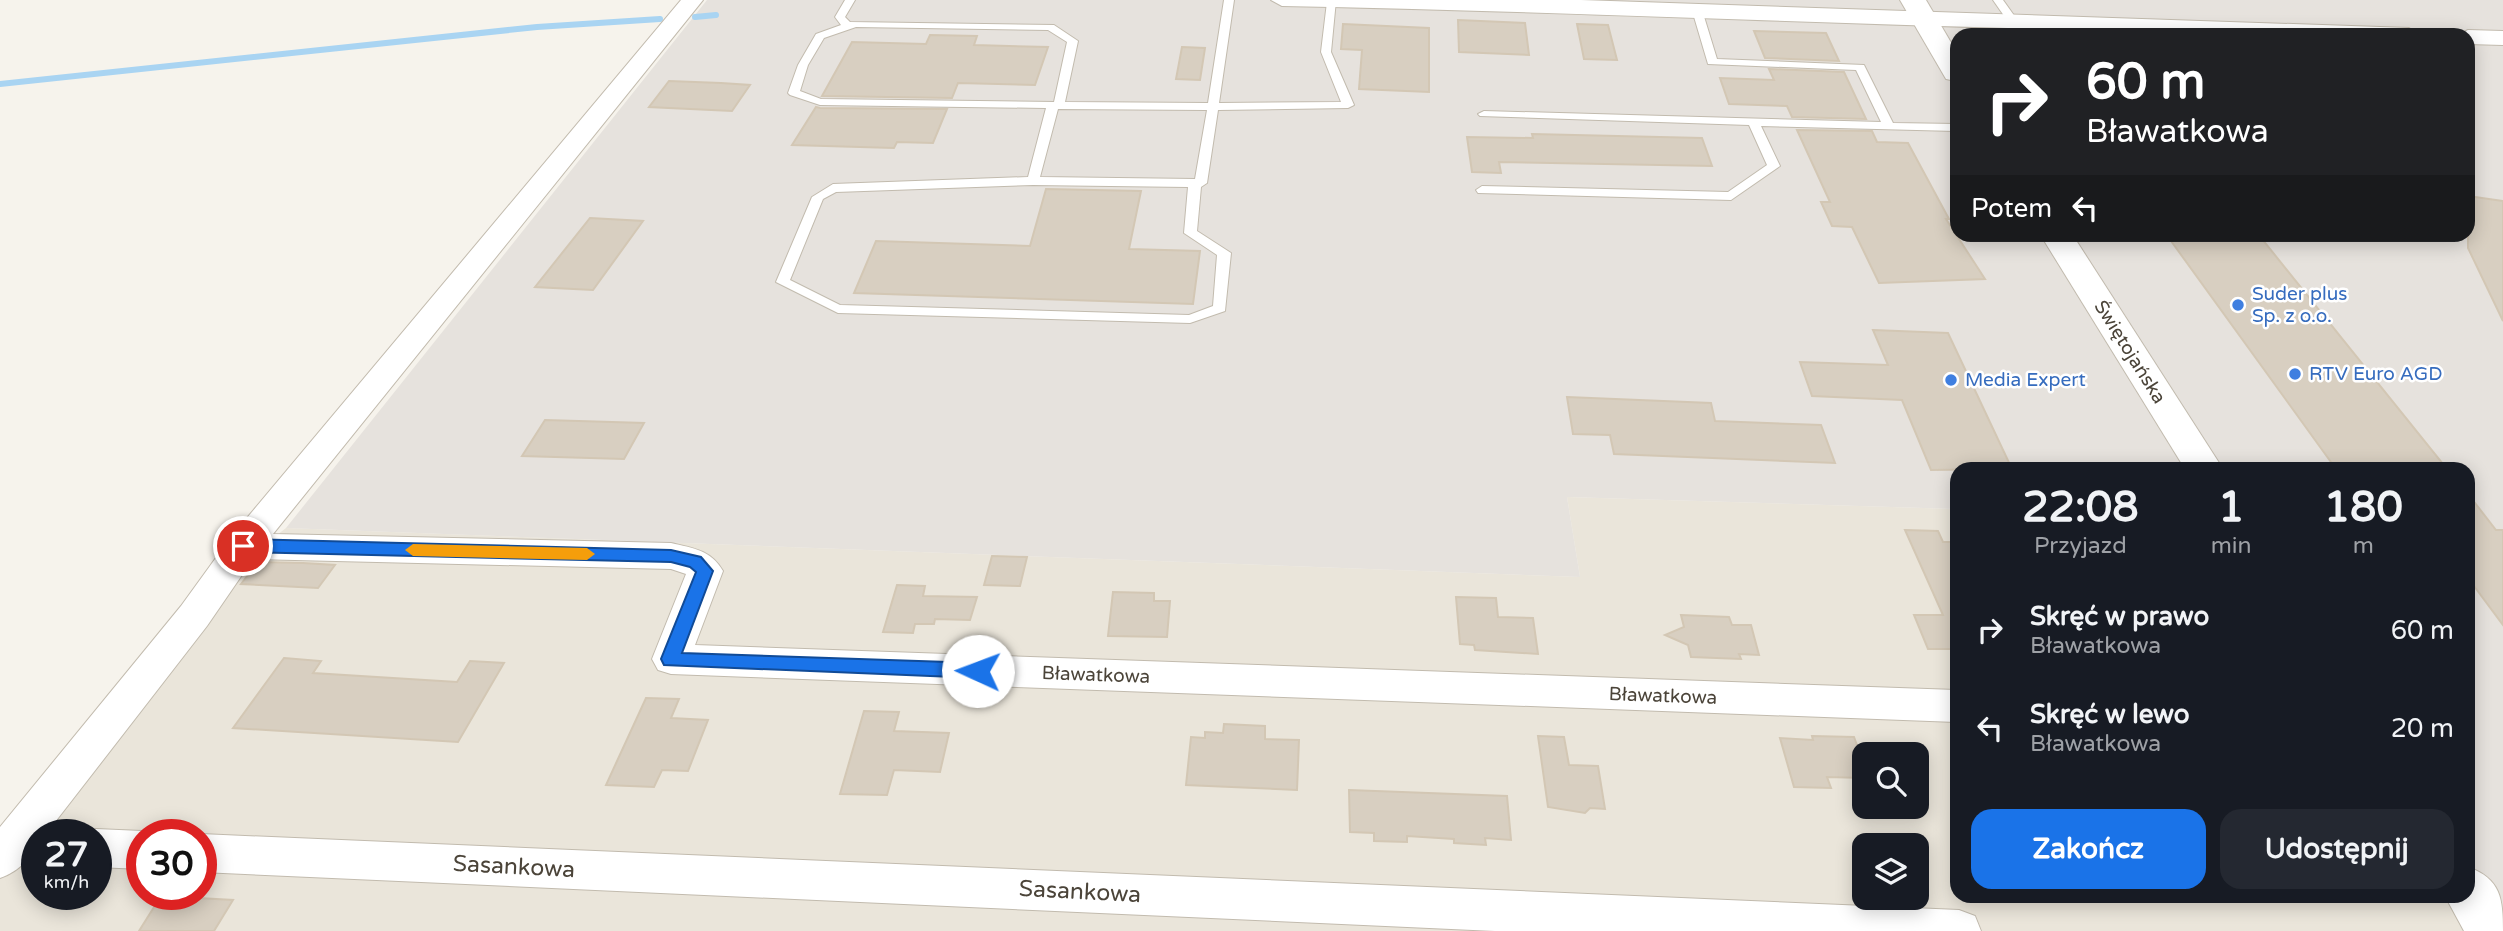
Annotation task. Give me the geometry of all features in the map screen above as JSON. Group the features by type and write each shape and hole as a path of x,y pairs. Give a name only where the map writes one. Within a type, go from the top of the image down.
{"street":[{"path":"16,849 194,616 243,546 692,0"},
{"path":"1282,0 1508,2 1698,10 1919,9 2013,21 2211,28"},
{"path":"1919,9 1950,63"},
{"path":"2475,37 2503,38"},
{"name":"Świętojańska","path":"2061,242 2200,462"},
{"name":"Bławatkowa","path":"243,546 671,556 695,562 705,571 671,659 1950,706"},
{"name":"Sasankowa","path":"217,853 1959,931"},
{"path":"2475,901 2493,931"}],"lane":[{"path":"847,26 840,18 850,0"},
{"path":"1195,183 1189,233 1224,253 1220,308 1190,319 838,309 783,282 818,197 834,188 1033,181 1201,183 1229,0"},
{"path":"1998,0 2013,21"},
{"path":"1033,181 1056,105 1073,41 1051,27 855,23 820,36 803,65 794,93 820,102 1056,105 1213,107 1348,105 1326,52 1332,2"},
{"path":"1698,10 1712,62 1860,67 1888,125"},
{"path":"1484,114 1950,128"},
{"path":"1482,190 1731,197 1774,166 1753,121"}],"shaded area":[{"path":"707,0 2503,0 2503,931 2475,903 2475,462 1950,462 1950,509 1567,497 1580,577 286,528"},
{"path":"1567,497 1950,509 1950,903 2455,903 2473,931 0,931 0,876 21,849 21,910 112,910 112,819 45,819 259,549 286,528 1580,577"}],"building":[{"path":"1458,20 1525,23 1529,55 1459,52"},
{"path":"1343,24 1429,28 1429,92 1359,89 1362,50 1341,49"},
{"path":"1577,24 1608,25 1617,60 1584,59"},
{"path":"1754,31 1826,33 1839,61 1765,58"},
{"path":"930,35 977,36 974,45 1048,47 1035,85 958,83 952,98 822,96 852,42 926,44"},
{"path":"1182,47 1205,48 1200,80 1176,79"},
{"path":"1769,69 1844,72 1866,119 1792,117 1787,106 1729,104 1720,78 1774,80"},
{"path":"669,81 750,85 732,111 649,107"},
{"path":"816,107 947,109 933,143 897,142 894,148 792,145"},
{"path":"1797,130 1872,131 1877,142 1908,143 1949,219 1946,219 1950,225 1950,242 1961,242 1985,279 1879,283 1852,227 1832,226 1821,202 1830,202"},
{"path":"1532,134 1702,138 1712,166 1499,162 1501,173 1472,172 1467,137 1533,138"},
{"path":"1046,189 1141,191 1129,249 1200,251 1193,304 854,293 876,241 1030,246"},
{"path":"2475,197 2503,201 2503,321 2468,248 2468,242 2475,242"},
{"path":"590,218 643,221 593,290 535,287"},
{"path":"2172,242 2264,242 2441,462 2331,462"},
{"path":"1873,330 1948,333 2009,462 1950,462 1950,470 1931,470 1902,400 1812,396 1800,362 1888,365"},
{"path":"1567,397 1711,403 1715,421 1821,425 1835,463 1614,454 1610,435 1573,434"},
{"path":"545,420 644,423 624,459 522,456"},
{"path":"2475,503 2496,530 2503,530 2503,625 2475,587"},
{"path":"1905,530 1938,531 1943,542 1950,542 1950,649 1928,649 1914,615 1943,615"},
{"path":"992,556 1027,557 1020,586 984,585"},
{"path":"258,562 335,565 318,588 241,584"},
{"path":"897,585 925,586 923,596 977,597 970,620 935,619 934,624 915,624 913,633 883,632"},
{"path":"1113,592 1154,593 1154,601 1170,601 1167,637 1108,636"},
{"path":"1456,597 1496,598 1498,617 1533,618 1538,654 1475,650 1474,645 1460,644"},
{"path":"1681,615 1729,617 1732,625 1751,625 1759,655 1739,654 1741,659 1691,657 1688,645 1665,635 1684,627"},
{"path":"284,658 321,661 313,673 457,682 470,661 504,663 458,742 233,728"},
{"path":"646,698 679,699 671,718 708,720 688,771 662,770 654,787 606,785"},
{"path":"864,711 899,712 894,731 949,733 940,772 894,770 887,795 840,794"},
{"path":"1224,724 1265,726 1265,739 1299,740 1297,790 1186,785 1191,737 1205,738 1205,732 1223,733"},
{"path":"1538,736 1564,737 1569,765 1598,766 1605,809 1590,808 1585,813 1548,807"},
{"path":"1812,736 1854,737 1852,778 1827,777 1831,788 1794,787 1780,738 1813,740"},
{"path":"1349,790 1507,796 1511,840 1485,838 1486,845 1454,843 1454,839 1407,836 1407,842 1374,841 1374,833 1350,832"},
{"path":"217,899 233,900 214,931 139,931 152,910 217,910"}],"waterway":[{"path":"695,17 716,15"},
{"path":"0,84 537,27 660,19"}],"slow traffic":[{"path":"413,550 587,554"}],"place":[{"name":"Suder plus Sp. z o.o.","path":"2238,305"},
{"name":"RTV Euro AGD","path":"2295,374"},
{"name":"Media Expert","path":"1951,380"}],"route":[{"path":"243,546 671,556 695,562 705,571 671,659 978,671"}]}
